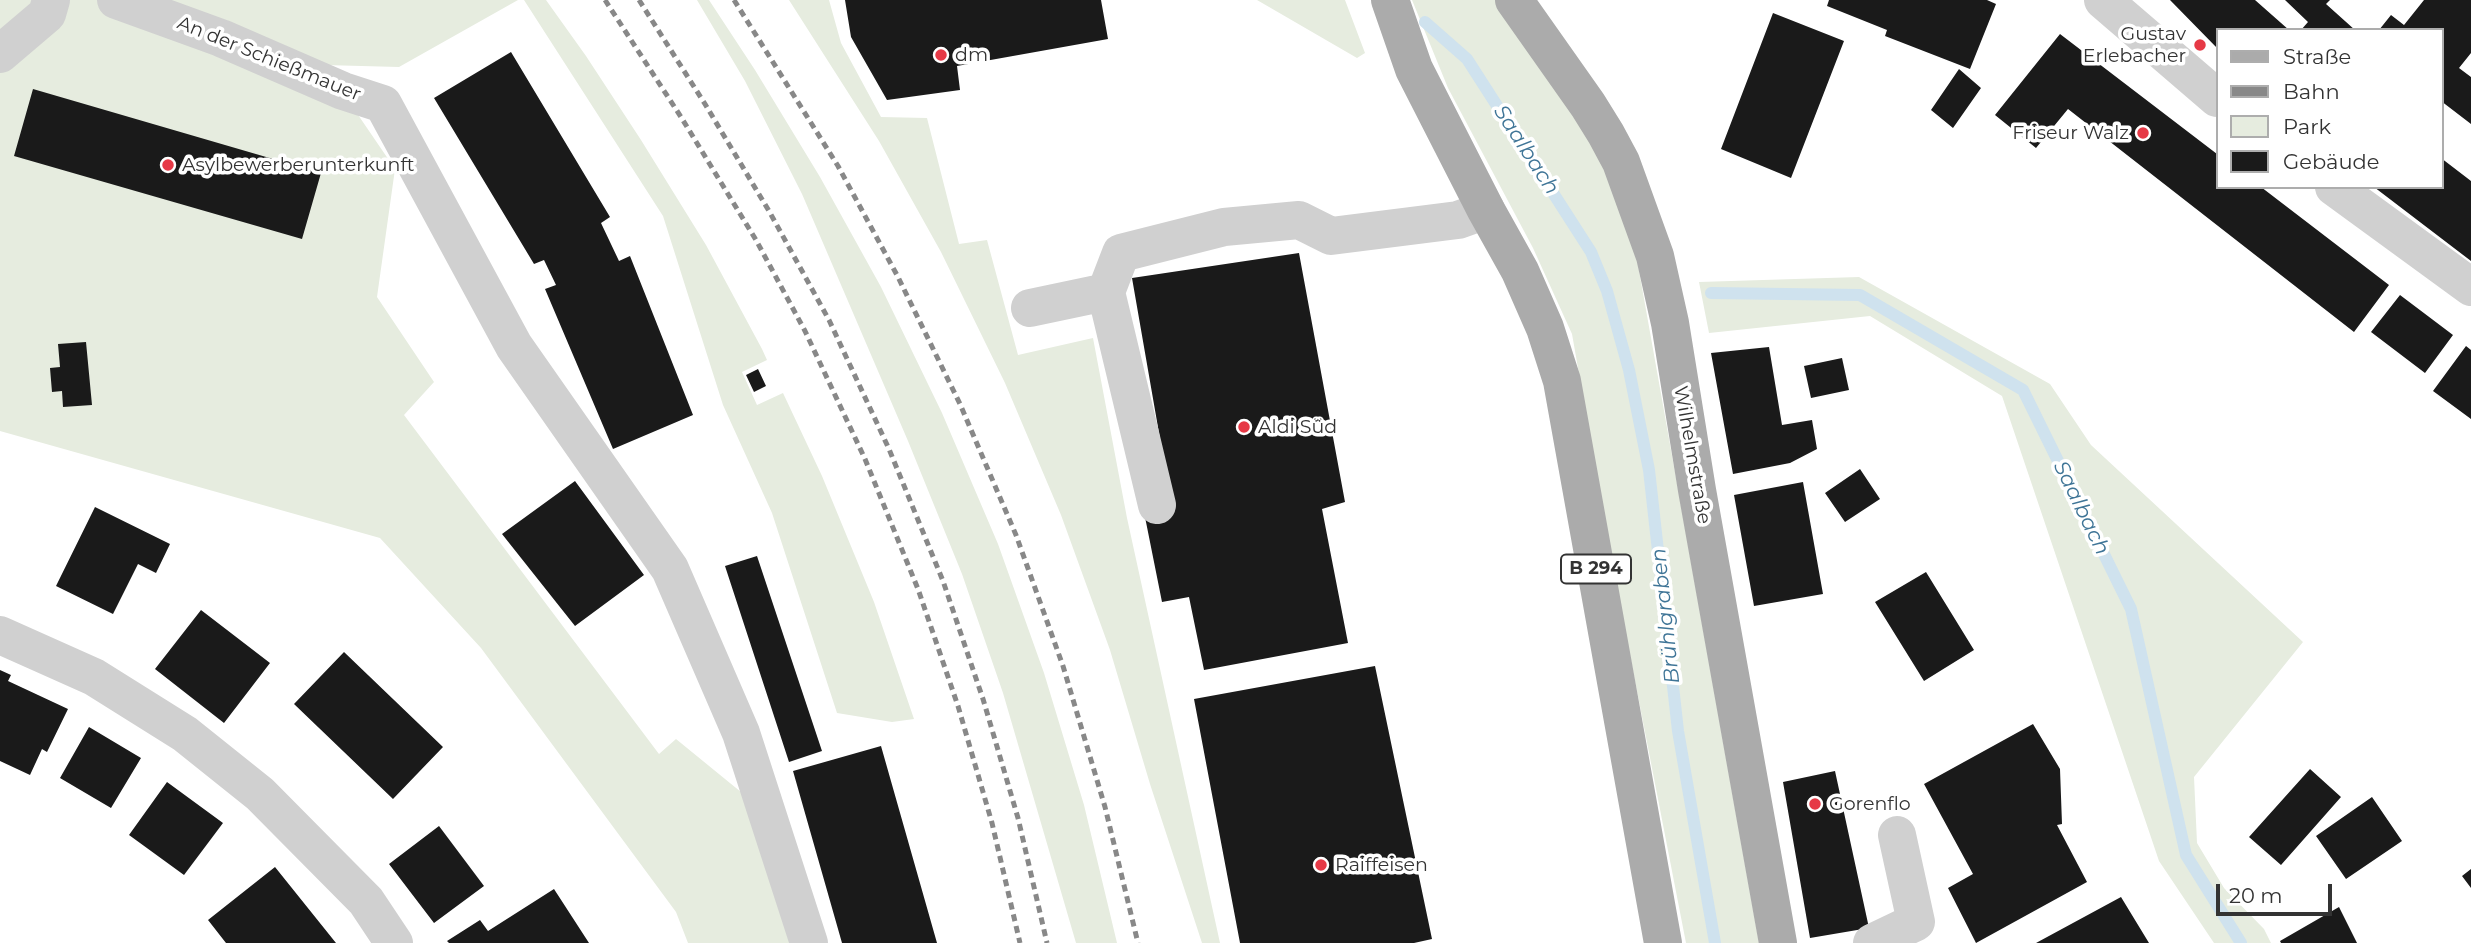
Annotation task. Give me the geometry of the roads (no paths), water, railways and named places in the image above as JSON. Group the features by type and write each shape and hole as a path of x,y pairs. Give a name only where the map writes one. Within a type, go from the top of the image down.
{"main road":[{"name":"B 294","path":"1390,0 1414,69 1520,271 1545,328 1562,381 1663,943"},
{"name":"Wilhelmstraße","path":"1514,0 1588,104 1611,143 1621,162 1655,256 1670,323 1778,943"}],"street":[{"path":"0,54 47,15 51,0"},
{"name":"An der Schießmauer","path":"116,0 221,38 343,91 383,104 514,346 670,569 741,733 809,943"},
{"path":"2103,0 2216,97"},
{"path":"2337,189 2471,288"},
{"path":"1157,505 1106,292 1121,253 1224,227 1298,220 1331,236 1458,220 1486,210"},
{"path":"1030,307 1106,292"},
{"path":"0,635 94,677 185,734 260,793 366,901 394,943"},
{"path":"1872,943 1916,922 1897,835"}],"waterway":[{"name":"Brühlgraben","path":"1425,22 1467,59 1591,252 1607,291 1629,370 1649,470 1678,731 1715,943"},
{"name":"Saalbach","path":"1711,293 1860,295 2023,390 2131,609 2186,855 2241,943"}],"railway":[{"path":"605,0 756,240 805,331 865,459 918,589 958,706 992,823 1020,943"},
{"path":"639,0 769,211 829,320 889,449 943,581 983,699 1018,818 1047,943"},
{"path":"734,0 838,166 898,277 960,404 1016,535 1063,666 1105,807 1138,943"}],"place":[{"name":"Gustav Erlebacher","path":"2200,45"},
{"name":"dm","path":"941,55"},
{"name":"Friseur Walz","path":"2143,133"},
{"name":"Asylbewerberunterkunft","path":"168,165"},
{"name":"Aldi Süd","path":"1244,427"},
{"name":"Gorenflo","path":"1815,804"},
{"name":"Raiffeisen","path":"1321,865"}]}
